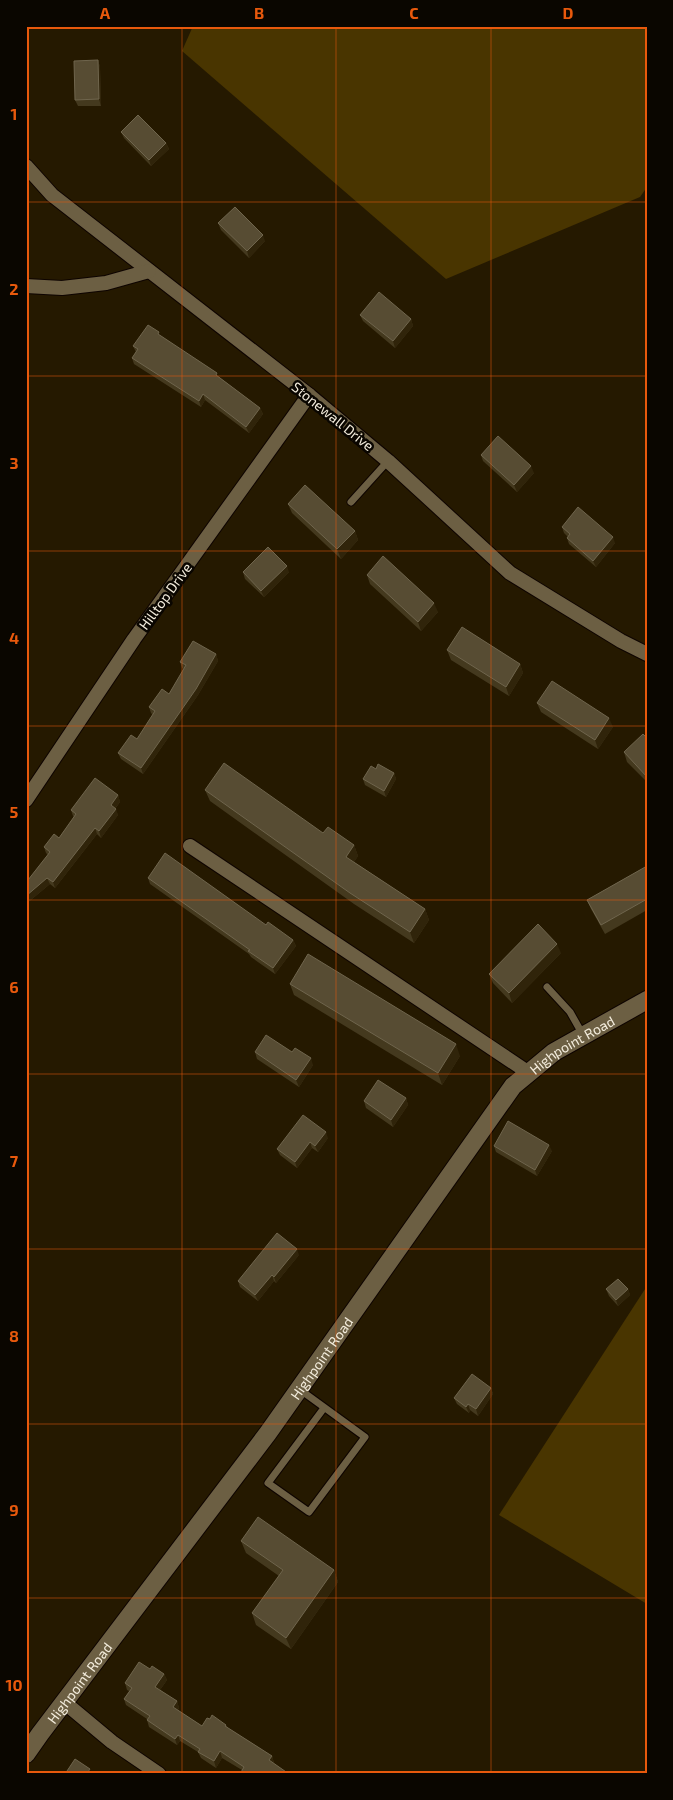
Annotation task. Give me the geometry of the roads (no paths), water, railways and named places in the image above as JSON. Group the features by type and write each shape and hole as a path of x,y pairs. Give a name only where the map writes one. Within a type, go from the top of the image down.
{"street":[{"name":"Stonewall Drive","path":"26,166 52,195 308,395 388,461 510,573 621,641 647,654"},
{"path":"26,286 62,288 106,283 149,271"},
{"name":"Hilltop Drive","path":"26,800 134,639 308,395"},
{"path":"190,846 528,1073"},
{"name":"Highpoint Road","path":"26,1754 268,1433 513,1086 554,1052 647,1000"},
{"path":"64,1702 112,1742 159,1774"}],"lane":[{"path":"351,502 388,461"},
{"path":"547,987 570,1012 584,1035"},
{"path":"299,1389 365,1437 309,1512 268,1483 324,1408"}]}
